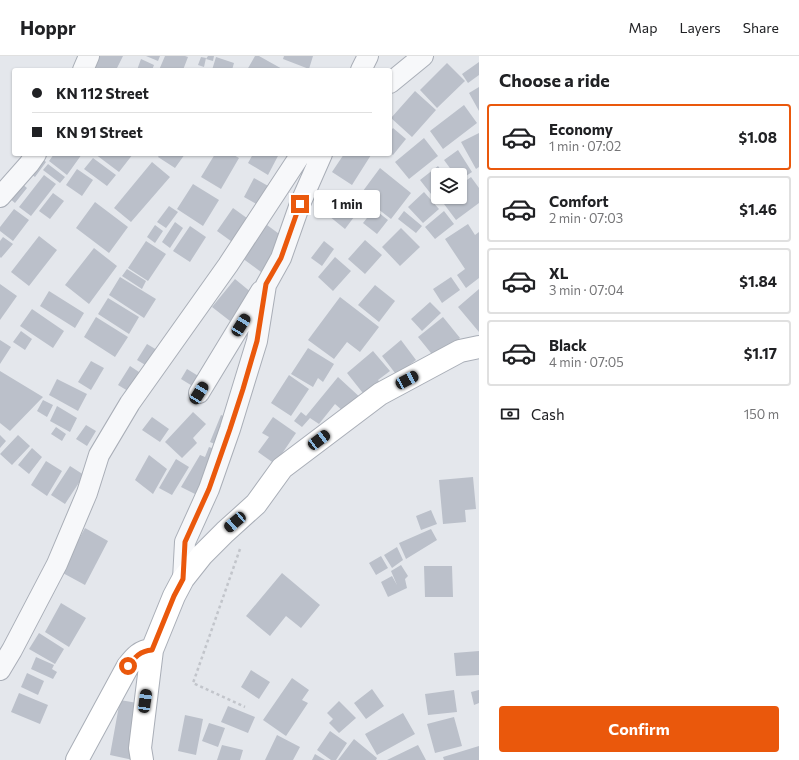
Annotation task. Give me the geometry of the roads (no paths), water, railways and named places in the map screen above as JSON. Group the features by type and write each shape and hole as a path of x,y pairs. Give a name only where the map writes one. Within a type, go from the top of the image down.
{"main road":[{"path":"142,760 140,748 152,650 174,596 183,579 202,555 256,504 282,468 380,394 460,351 479,347"},
{"path":"77,760 128,666 138,654 145,650 152,650"}],"street":[{"path":"85,68 89,56"},
{"path":"362,68 368,56"},
{"path":"392,81 424,56"},
{"path":"0,197 30,164 35,156"},
{"path":"0,670 57,564 87,493 99,455 130,404 228,265 300,156"},
{"path":"199,393 281,258 300,204 321,156"},
{"path":"183,579 185,542 209,489 230,429 257,341 266,284"}]}
